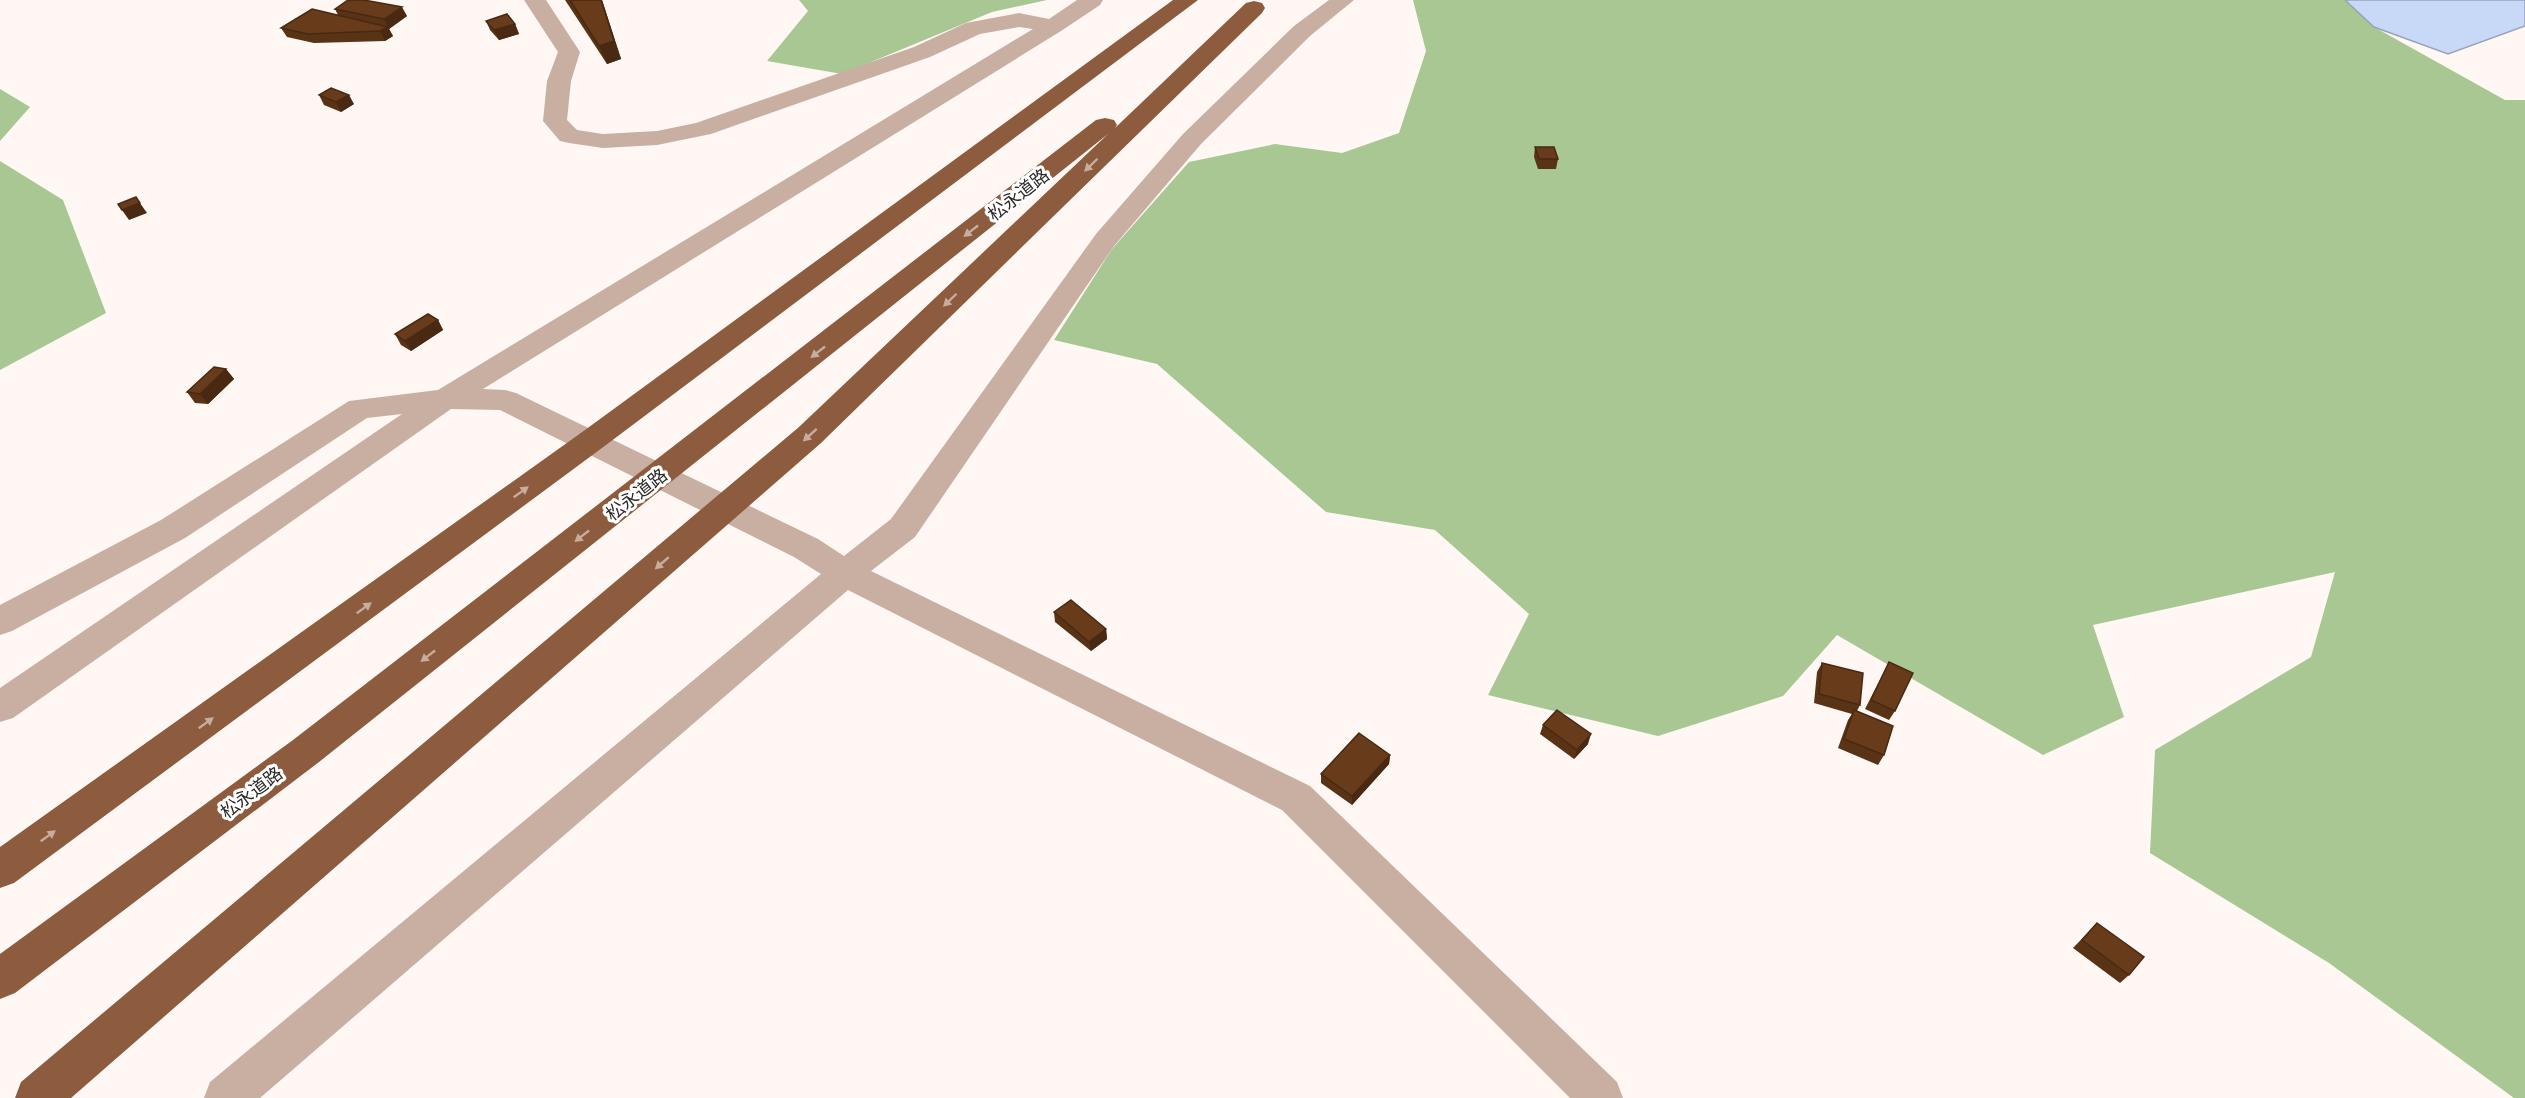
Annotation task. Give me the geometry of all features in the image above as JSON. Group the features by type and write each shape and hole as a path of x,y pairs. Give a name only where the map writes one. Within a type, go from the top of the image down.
{"highway":[{"path":"0,870 225,709 612,426 1187,0"},
{"path":"37,1098 810,435 1259,4"},
{"name":"松永道路","path":"0,980 306,751 1259,4"}],"street":[{"path":"535,0 569,52 559,81 555,122 569,136 603,141 657,138 702,129 922,52 974,28 1019,20 1053,26"},
{"path":"0,707 446,399 1092,0"},
{"path":"226,1098 845,573 903,528 1105,240 1191,139 1302,31 1343,0"},
{"path":"0,621 173,530 360,408 446,399 505,400 806,548 845,573 1296,798 1600,1098"}],"green space":[{"path":"799,0 1047,0 992,12 842,74 767,61 808,11"},
{"path":"1413,0 2345,0 2374,27 2505,100 2525,100 2525,1098 2514,1098 2329,963 2150,853 2155,750 2311,657 2335,572 2093,625 2124,717 2043,755 1837,635 1783,696 1658,736 1488,695 1529,614 1435,530 1326,512 1157,364 1054,340 1112,249 1189,162 1275,144 1342,153 1399,133 1426,51"},
{"path":"0,89 30,107 0,141"},
{"path":"0,161 63,200 106,313 0,370"}],"water":[{"path":"2345,0 2525,0 2525,26 2448,54 2374,27"}],"building":[{"path":"348,0 364,0 402,7 384,19 335,9"},
{"path":"570,0 601,0 614,41 599,46"},
{"path":"312,9 388,27 380,31 308,34 281,28"},
{"path":"507,14 515,24 494,30 486,21"},
{"path":"331,88 349,95 336,102 319,95"},
{"path":"1535,147 1554,147 1558,159 1539,159"},
{"path":"136,197 140,203 122,210 118,204"},
{"path":"428,314 438,320 405,341 395,334"},
{"path":"214,367 226,369 200,394 187,392"},
{"path":"1071,600 1106,629 1089,642 1054,612"},
{"path":"1889,662 1913,673 1895,711 1871,700"},
{"path":"1822,663 1863,673 1860,705 1819,694"},
{"path":"1557,710 1591,734 1577,750 1543,725"},
{"path":"1854,710 1893,726 1884,755 1844,739"},
{"path":"1359,733 1390,755 1352,796 1321,774"},
{"path":"2097,923 2144,957 2129,975 2082,940"}]}
